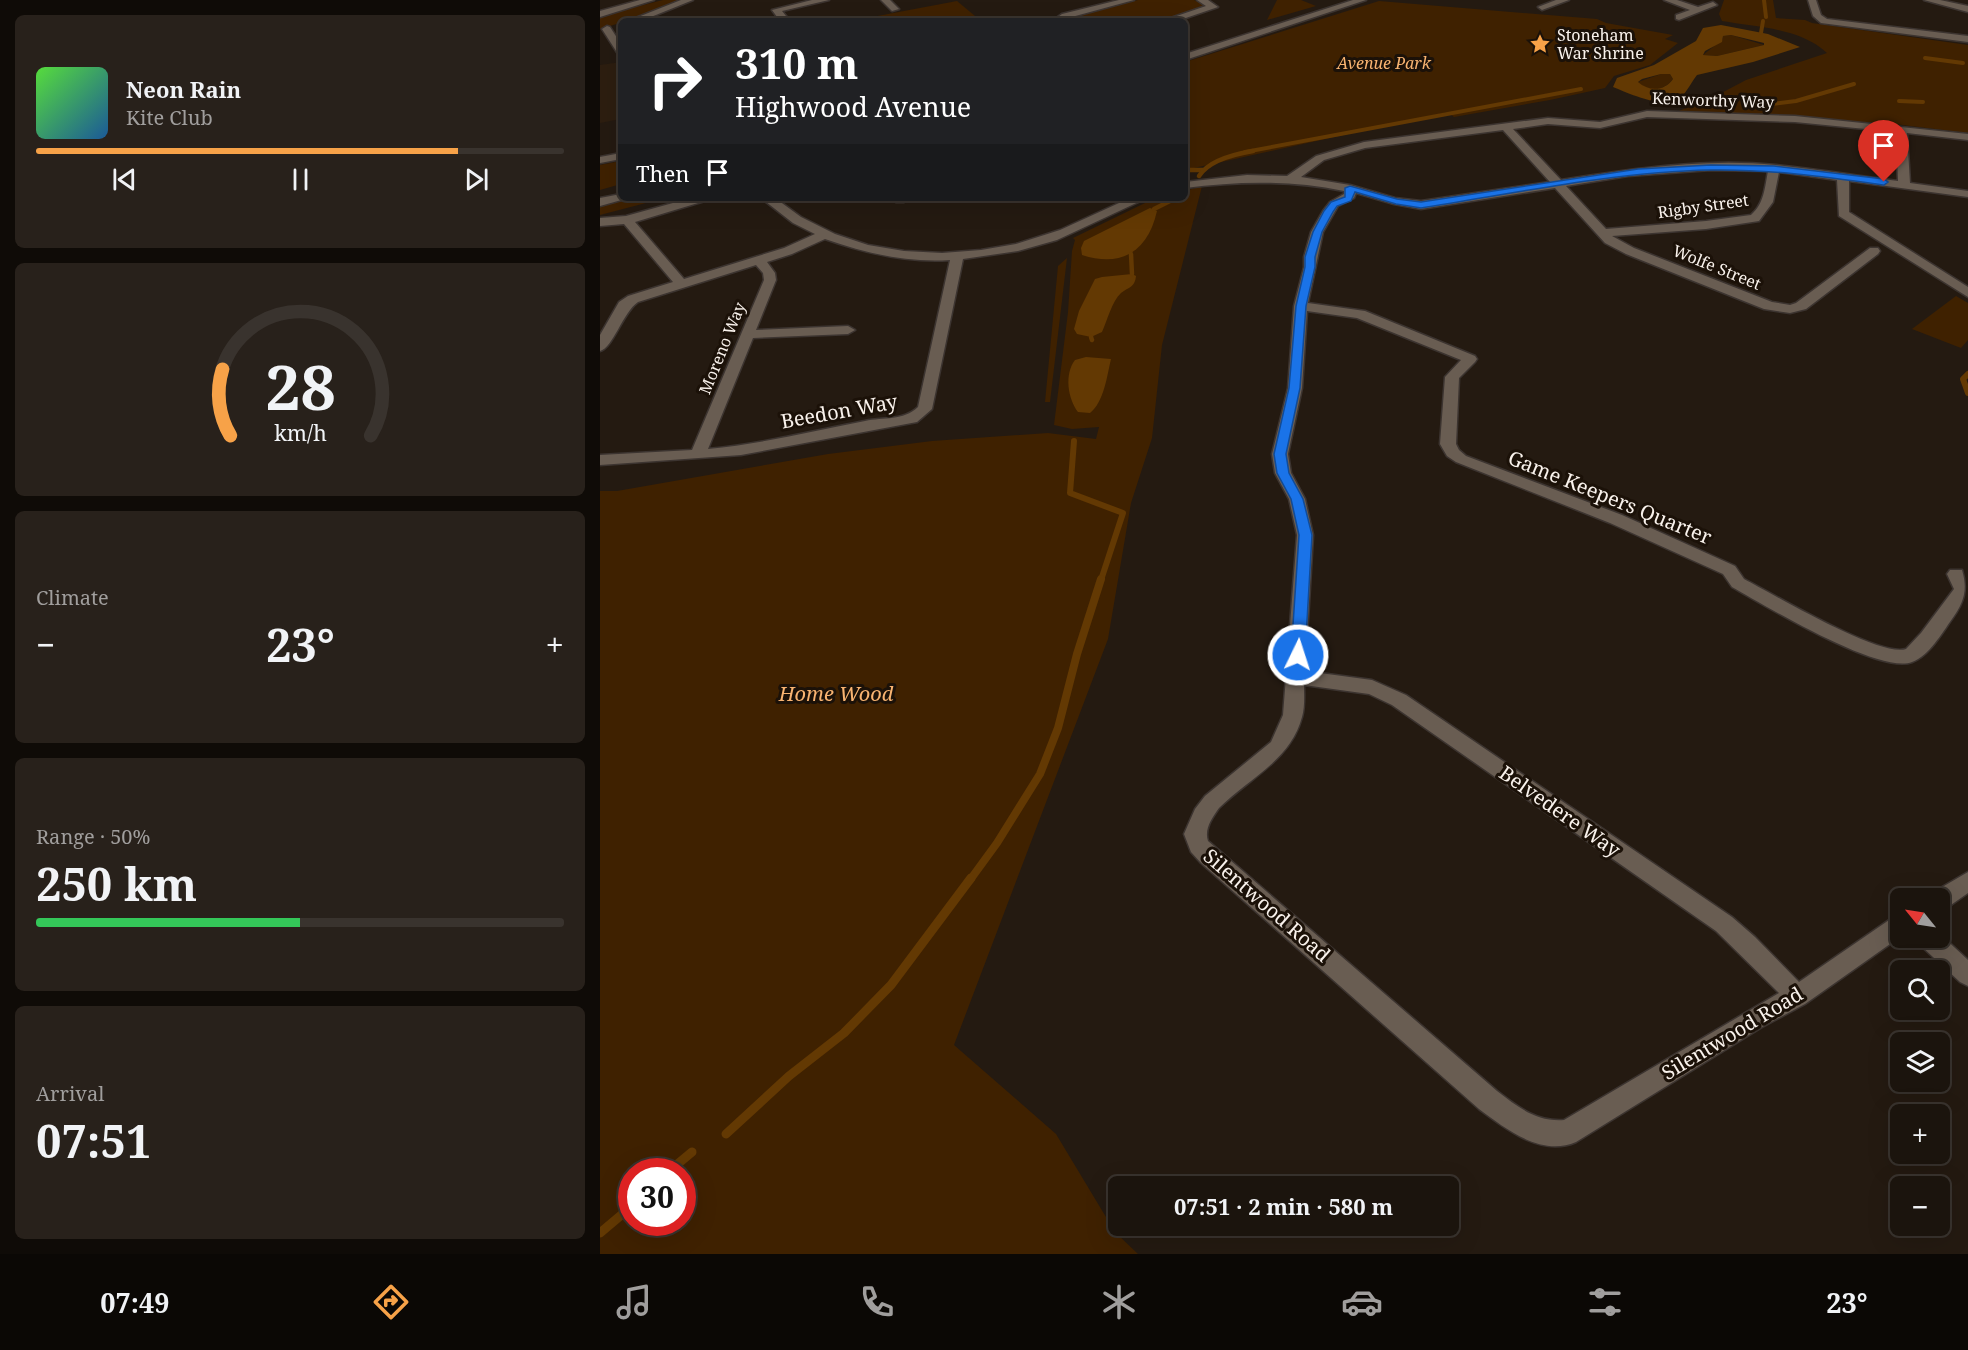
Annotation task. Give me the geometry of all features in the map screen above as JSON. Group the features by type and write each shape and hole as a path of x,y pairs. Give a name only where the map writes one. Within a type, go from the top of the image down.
{"street":[{"path":"600,14 633,2 650,0"},
{"path":"641,18 689,0"},
{"path":"782,18 776,9 825,0"},
{"path":"885,0 895,9"},
{"path":"1062,18 1116,1 1130,0"},
{"path":"1177,18 1214,7 1201,0"},
{"path":"1188,56 1362,0"},
{"path":"1668,0 1698,10"},
{"path":"1812,0 1817,16 1824,21 1968,39"},
{"path":"1928,0 1968,9"},
{"path":"1542,7 1561,1 1572,8"},
{"path":"1679,17 1713,5"},
{"path":"618,26 603,30 618,48"},
{"name":"Kenworthy Way","path":"1289,180 1320,158 1364,144 1548,121 1600,125 1647,114 1795,119 1968,137"},
{"name":"Wolfe Street","path":"1505,126 1602,233 1617,244 1781,309 1790,309 1810,302 1874,251"},
{"path":"1901,129 1904,185"},
{"path":"600,160 618,157"},
{"path":"1188,185 1242,179 1289,180 1350,188 1396,202 1421,205 1638,172 1711,167 1774,168 1968,194"},
{"name":"Rigby Street","path":"1602,233 1706,225 1755,218 1761,213 1769,196 1774,168"},
{"path":"1843,176 1843,213 1968,292"},
{"name":"Silentwood Road","path":"1350,188 1350,196 1334,204 1317,232 1310,257 1310,267 1301,306 1295,388 1280,454 1283,473 1297,499 1305,535 1293,715 1284,739 1278,747 1225,789 1202,815 1195,834 1199,846 1488,1100 1519,1122 1540,1132 1554,1135 1567,1132 1754,1019 1797,996 1890,932"},
{"path":"600,202 618,197"},
{"path":"600,222 627,220 694,201"},
{"path":"771,201 791,217 823,235 872,249 914,254 957,255 999,251 1041,241 1067,232 1126,201"},
{"path":"627,220 681,283"},
{"path":"600,346 628,302 640,296 788,251 823,235"},
{"name":"Beedon Way","path":"600,460 665,457 773,445 868,424 902,423 919,415 925,409 957,255"},
{"name":"Moreno Way","path":"699,453 770,280 769,273 759,260"},
{"name":"Game Keepers Quarter","path":"1301,306 1360,314 1470,359 1452,377 1448,444 1452,453 1461,459 1616,519 1729,570 1738,583 1868,649 1891,658 1908,657 1921,646 1963,589 1956,574"},
{"path":"747,334 848,330"},
{"name":"Belvedere Way","path":"1297,677 1372,687 1400,700 1724,924 1747,944 1797,996"},
{"path":"1950,893 1968,881"},
{"path":"1939,948 1968,975"}],"shaded area":[{"path":"1721,25 1768,34 1800,47 1753,62 1697,75 1683,95 1668,102 1649,100 1613,87 1617,78 1654,65 1696,41 1703,28","holes":["1731,35 1764,43 1764,45 1717,56 1703,55 1705,51 1722,42 1723,36","1661,74 1670,74 1673,79 1661,88 1652,89 1638,82"]},
{"path":"618,62 618,120 600,123 600,65"},
{"path":"1150,208 1157,211 1153,225 1140,246 1131,253 1109,259 1082,255 1081,248 1084,241"},
{"path":"1132,274 1136,276 1134,282 1121,293 1112,306 1102,332 1091,337 1077,334 1074,329 1079,311 1095,279"},
{"path":"1086,357 1111,359 1102,396 1090,413 1078,412 1070,394 1068,379 1075,360"}],"green space":[{"path":"663,0 685,0 636,18 618,18 618,24 600,29 600,16"},
{"path":"1138,0 1194,0 1207,6 1204,10 1172,18 1072,18"},
{"path":"1277,0 1301,0 1316,6 1267,20"},
{"path":"1724,0 1773,0 1776,18 1805,20 1812,23 1968,45 1968,133 1894,124 1804,118 1688,115 1676,112 1710,99 1746,80 1827,53 1804,38 1791,33 1722,21 1719,14"},
{"path":"957,1 977,18 867,18"},
{"name":"Avenue Park","path":"1379,1 1597,19 1606,23 1673,35 1665,39 1678,43 1650,65 1614,76 1605,88 1454,117 1448,112 1188,169 1188,61"},
{"path":"1731,35 1764,45 1717,56 1703,55 1723,39 1723,36"},
{"path":"1661,74 1670,74 1673,79 1661,88 1646,88 1638,82"},
{"path":"618,162 618,185 600,190 600,165"},
{"name":"Home Wood","path":"1202,186 1162,345 1152,438 1131,503 1108,639 954,1045 1056,1134 1108,1220 1108,1236 1119,1236 1138,1254 600,1254 600,491 617,491 828,454 932,441 1048,433 1096,439 1099,427 1072,429 1054,425 1068,312 1072,251 1075,240 1073,238 1147,202 1188,201 1188,190"},
{"path":"620,201 654,201 600,215 600,206"},
{"path":"1067,258 1050,402 1045,402 1058,266"},
{"path":"1956,296 1968,303 1968,340 1961,348 1912,329"}],"waterway":[{"path":"1764,0 1766,17"},
{"path":"1761,33 1763,21"},
{"path":"1925,58 1963,63"},
{"path":"1756,106 1796,101 1854,84"},
{"path":"1245,152 1581,89"},
{"path":"1899,101 1923,102"},
{"path":"1203,170 1231,156 1253,151"},
{"path":"1188,170 1203,170"},
{"path":"1199,176 1203,170"},
{"path":"1154,209 1170,201"},
{"path":"1131,254 1132,274"},
{"path":"1968,374 1963,379 1968,393"},
{"path":"1074,441 1070,493 1123,513 1101,580"},
{"path":"970,880 997,843 1040,774 1058,728 1077,654 1101,579"},
{"path":"726,1134 789,1076 844,1033 891,985 971,878"},
{"path":"685,1158 692,1152"},
{"path":"600,1233 618,1218"}],"place":[{"name":"Stoneham War Shrine","path":"1540,44"}],"route":[{"path":"1298,655 1305,535 1297,499 1283,473 1280,454 1295,388 1301,306 1310,267 1310,257 1317,232 1329,211 1334,204 1348,199 1350,188 1396,202 1421,205 1638,172 1711,167 1774,168 1884,182"}]}
